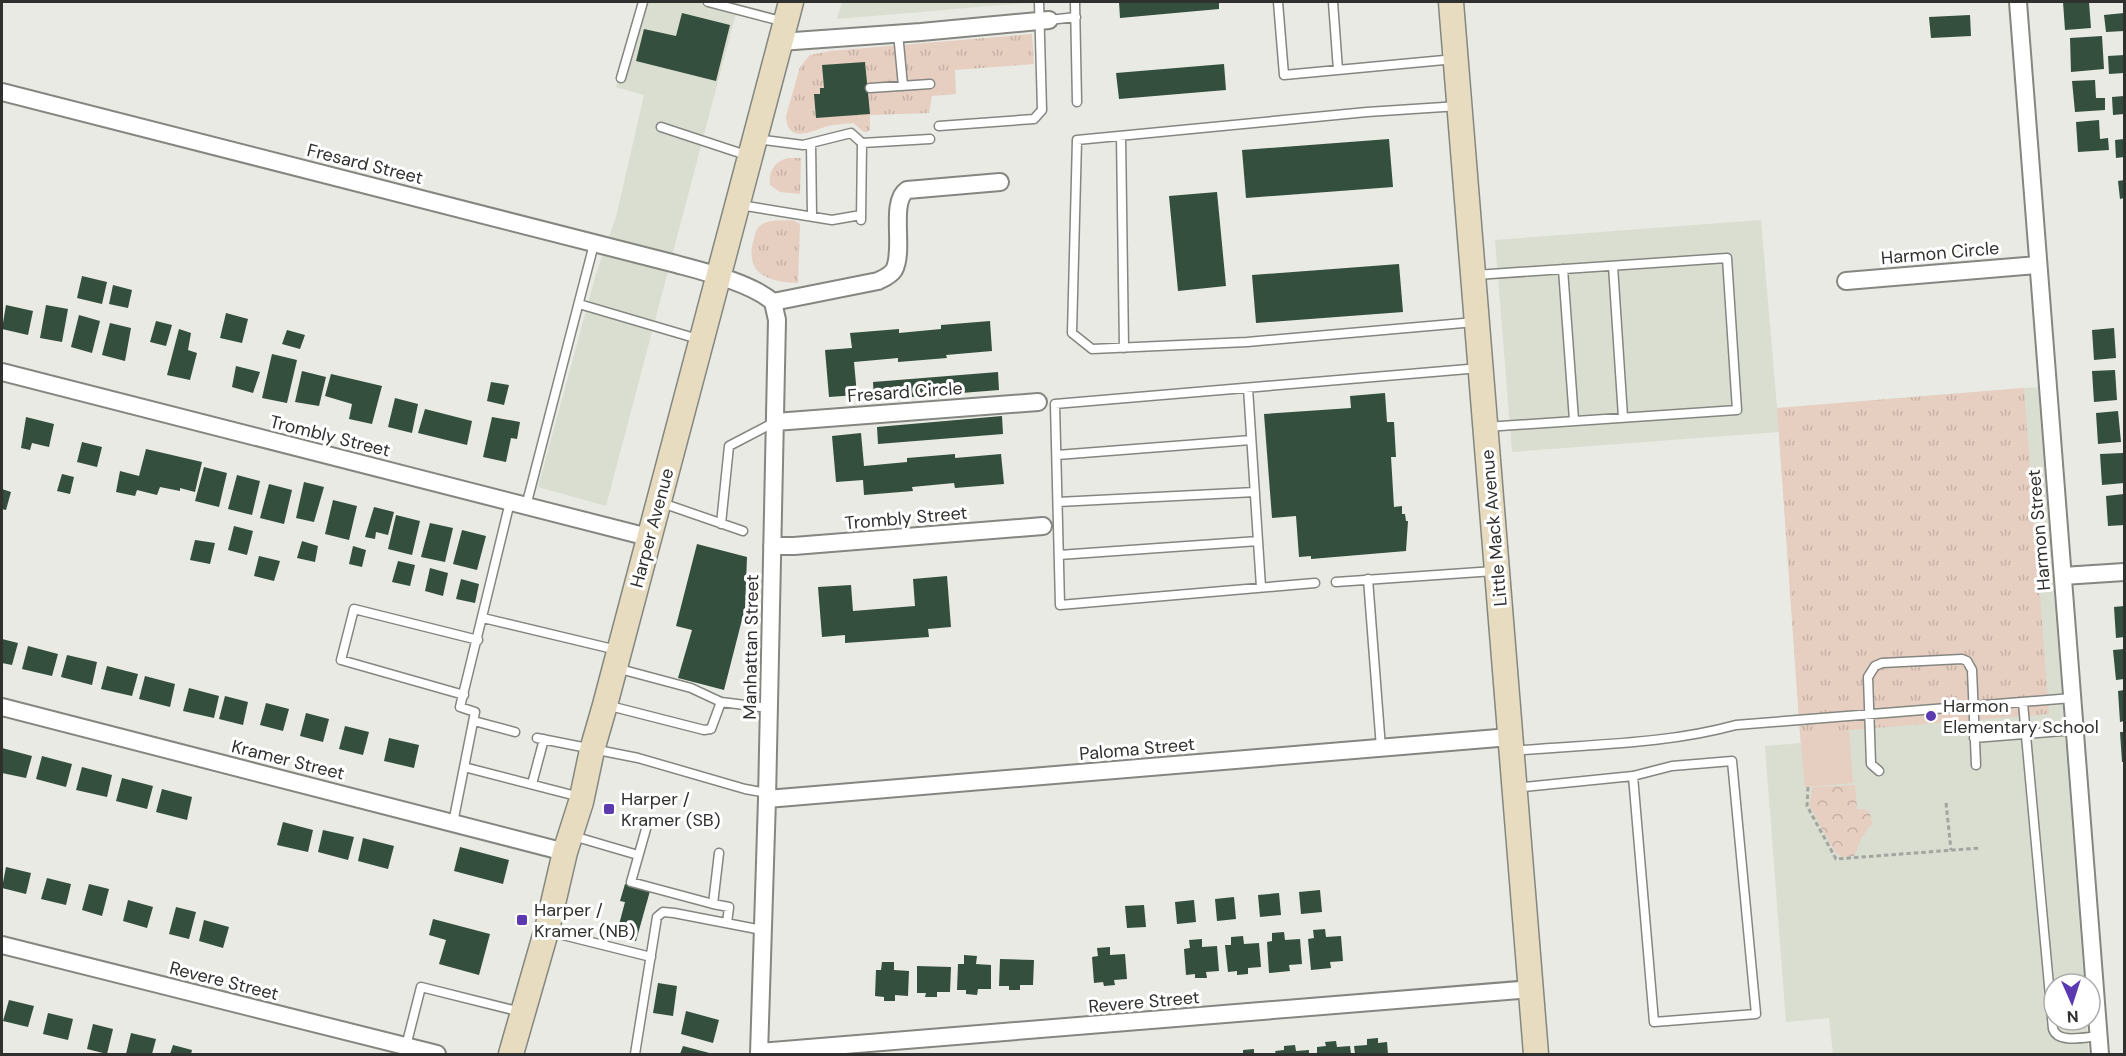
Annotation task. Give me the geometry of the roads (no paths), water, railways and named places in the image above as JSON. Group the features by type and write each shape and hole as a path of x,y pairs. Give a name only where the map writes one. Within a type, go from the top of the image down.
{"main road":[{"name":"Little Mack Avenue","path":"1451,2 1536,1054"},
{"name":"Harper Avenue","path":"511,1054 582,798 592,750 786,22"}],"street":[{"name":"Harmon Street","path":"2018,2 2100,1054"},
{"path":"786,22 898,33 1043,20"},
{"name":"Fresard Street","path":"2,92 672,262 718,276"},
{"path":"718,276 754,290 773,302 878,281 889,276 896,263 900,199 907,190 1000,182"},
{"name":"Harmon Circle","path":"1846,281 2038,265"},
{"name":"Manhattan Street","path":"759,1053 777,320 773,302"},
{"name":"Trombly Street","path":"2,372 648,537"},
{"name":"Fresard Circle","path":"775,422 1047,403"},
{"name":"Trombly Street","path":"772,546 1042,526"},
{"path":"2062,576 2124,572"},
{"name":"Kramer Street","path":"2,707 453,822 568,844"},
{"name":"Paloma Street","path":"767,796 1381,749 1511,744"},
{"name":"Revere Street","path":"2,945 405,1051 437,1054"},
{"name":"Revere Street","path":"759,1053 1531,989"}],"lane":[{"path":"621,78 643,2"},
{"path":"708,2 786,22"},
{"path":"939,126 1034,119 1042,110 1043,20 1039,2"},
{"path":"1076,2 1077,102"},
{"path":"1278,2 1284,75 1456,59"},
{"path":"1333,2 1338,70"},
{"path":"1043,20 1076,17"},
{"path":"898,33 903,86"},
{"path":"870,88 930,84"},
{"path":"1459,106 1367,112 1077,140 1072,333 1092,350 1247,342 1477,321"},
{"path":"661,127 752,148 803,145 851,133 862,143 930,139"},
{"path":"1121,136 1124,348"},
{"path":"811,143 812,216"},
{"path":"737,205 832,220 861,218 862,143"},
{"path":"453,822 475,712 460,707 483,618 579,304 594,244"},
{"path":"1473,275 1727,258 1737,410 1485,427"},
{"path":"1613,266 1623,417"},
{"path":"1563,269 1574,420"},
{"path":"579,304 702,340"},
{"path":"1315,583 1060,605 1057,455 1047,403 1480,368"},
{"path":"1248,388 1261,587"},
{"path":"721,524 729,446 775,422"},
{"path":"1057,455 1251,440"},
{"path":"1058,502 1254,492"},
{"path":"658,502 743,531"},
{"path":"1059,555 1258,541"},
{"path":"1336,582 1497,571"},
{"path":"1368,579 1381,749"},
{"path":"464,694 341,660 354,609 478,640"},
{"path":"483,618 617,659 721,702 769,708"},
{"path":"1879,771 1871,764 1868,677 1875,666 1882,663 1962,658 1967,661 1972,670 1976,765"},
{"path":"1511,744 1647,741 1704,734 1736,725 2073,698"},
{"path":"605,705 704,730 711,729 721,702"},
{"path":"2023,703 2052,1029 2054,1034 2061,1038 2099,1036"},
{"path":"474,721 515,732"},
{"path":"1974,738 2075,730"},
{"path":"532,784 540,739 638,758 767,796"},
{"path":"1515,788 1634,776 1672,766 1732,761 1756,1014 1654,1022 1634,776"},
{"path":"464,767 582,798"},
{"path":"646,829 631,882 729,907 727,923"},
{"path":"568,844 638,855"},
{"path":"713,904 719,853"},
{"path":"635,1054 657,917 663,912 762,930"},
{"path":"546,931 651,957"},
{"path":"405,1051 421,987 523,1012"}],"place":[{"name":"Harmon Elementary School","path":"1931,716"},
{"name":"Harper / Kramer (SB)","path":"609,809"},
{"name":"Harper / Kramer (NB)","path":"522,920"}]}
